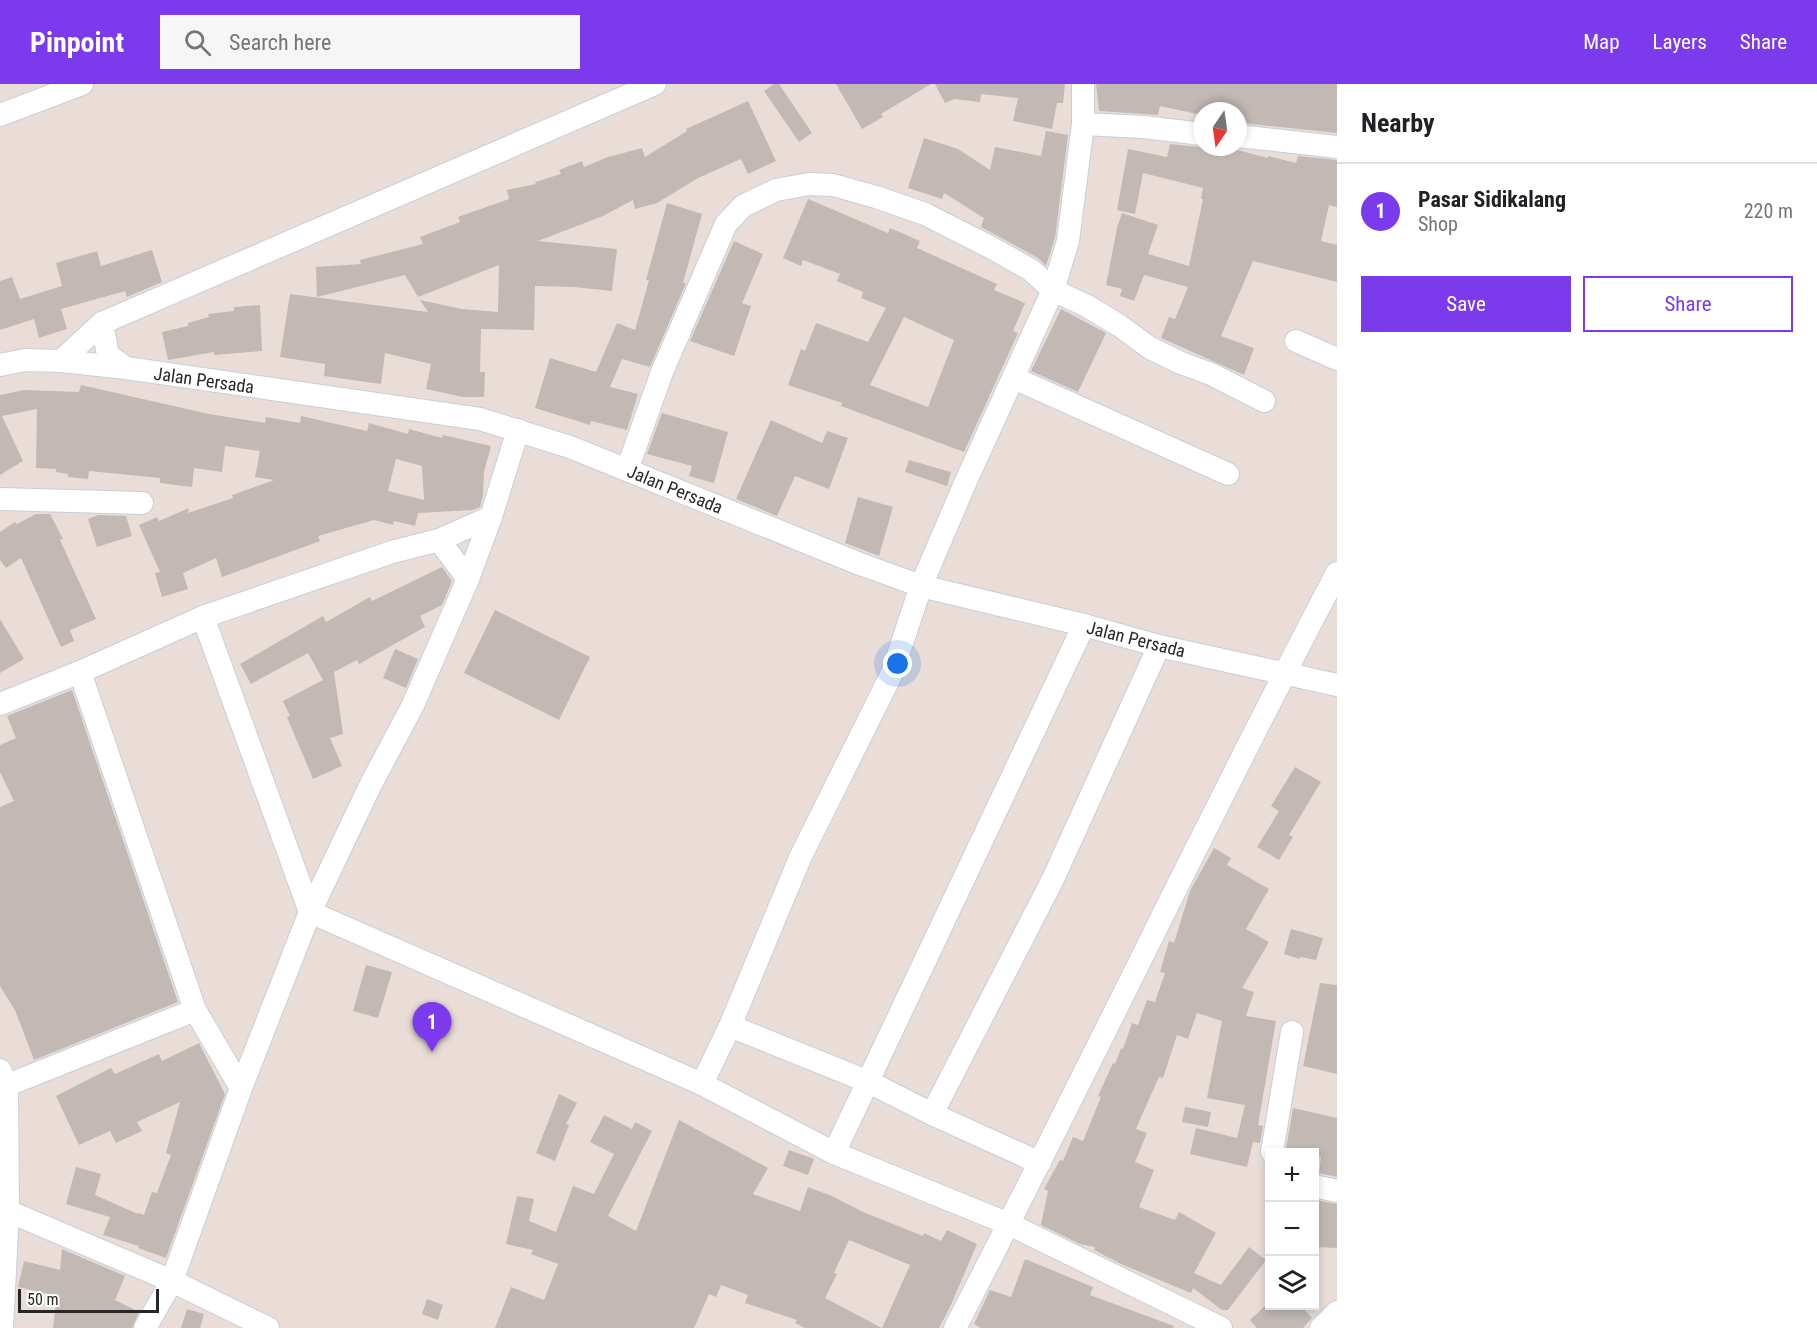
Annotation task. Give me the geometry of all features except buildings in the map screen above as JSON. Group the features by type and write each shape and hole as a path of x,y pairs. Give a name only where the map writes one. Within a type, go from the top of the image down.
{"street":[{"path":"0,115 82,84"},
{"path":"61,361 102,323 655,84"},
{"path":"702,1084 730,1026 800,858 892,673 921,586 1053,290 1068,241 1083,124 1083,84"},
{"path":"1083,124 1193,133"},
{"path":"1247,137 1337,147"},
{"path":"627,470 662,372 726,224 743,206 776,190 809,184 833,185 926,214 990,246 1031,270 1053,290 1095,311 1150,348 1221,378 1264,401"},
{"path":"102,323 108,355 126,368"},
{"path":"1296,341 1337,359"},
{"name":"Jalan Persada","path":"0,365 25,360 61,361 126,368 480,419 570,447 860,564 921,586 1084,625 1159,646 1337,685"},
{"path":"1014,378 1228,474"},
{"path":"145,1328 172,1281 241,1088 310,912 371,784 413,705 468,579 491,517 518,430"},
{"path":"0,499 142,503"},
{"path":"0,704 80,672 203,617 392,552 439,540 491,517"},
{"path":"439,540 468,579"},
{"path":"955,1328 1337,573"},
{"path":"203,617 310,912 702,1084 834,1153 1009,1224 1221,1328"},
{"path":"834,1153 1084,625"},
{"path":"932,1114 1053,879 1159,646"},
{"path":"80,672 195,1010 241,1088"},
{"path":"2,1328 9,1211 2,1081 195,1010"},
{"path":"730,1026 869,1082 932,1114 1040,1163"},
{"path":"1273,1148 1292,1032"},
{"path":"1319,1187 1337,1191"},
{"path":"9,1211 172,1281 268,1328"},
{"path":"1321,1328 1337,1312"}],"place":[{"name":"Pasar Sidikalang","path":"432,1052"}]}
